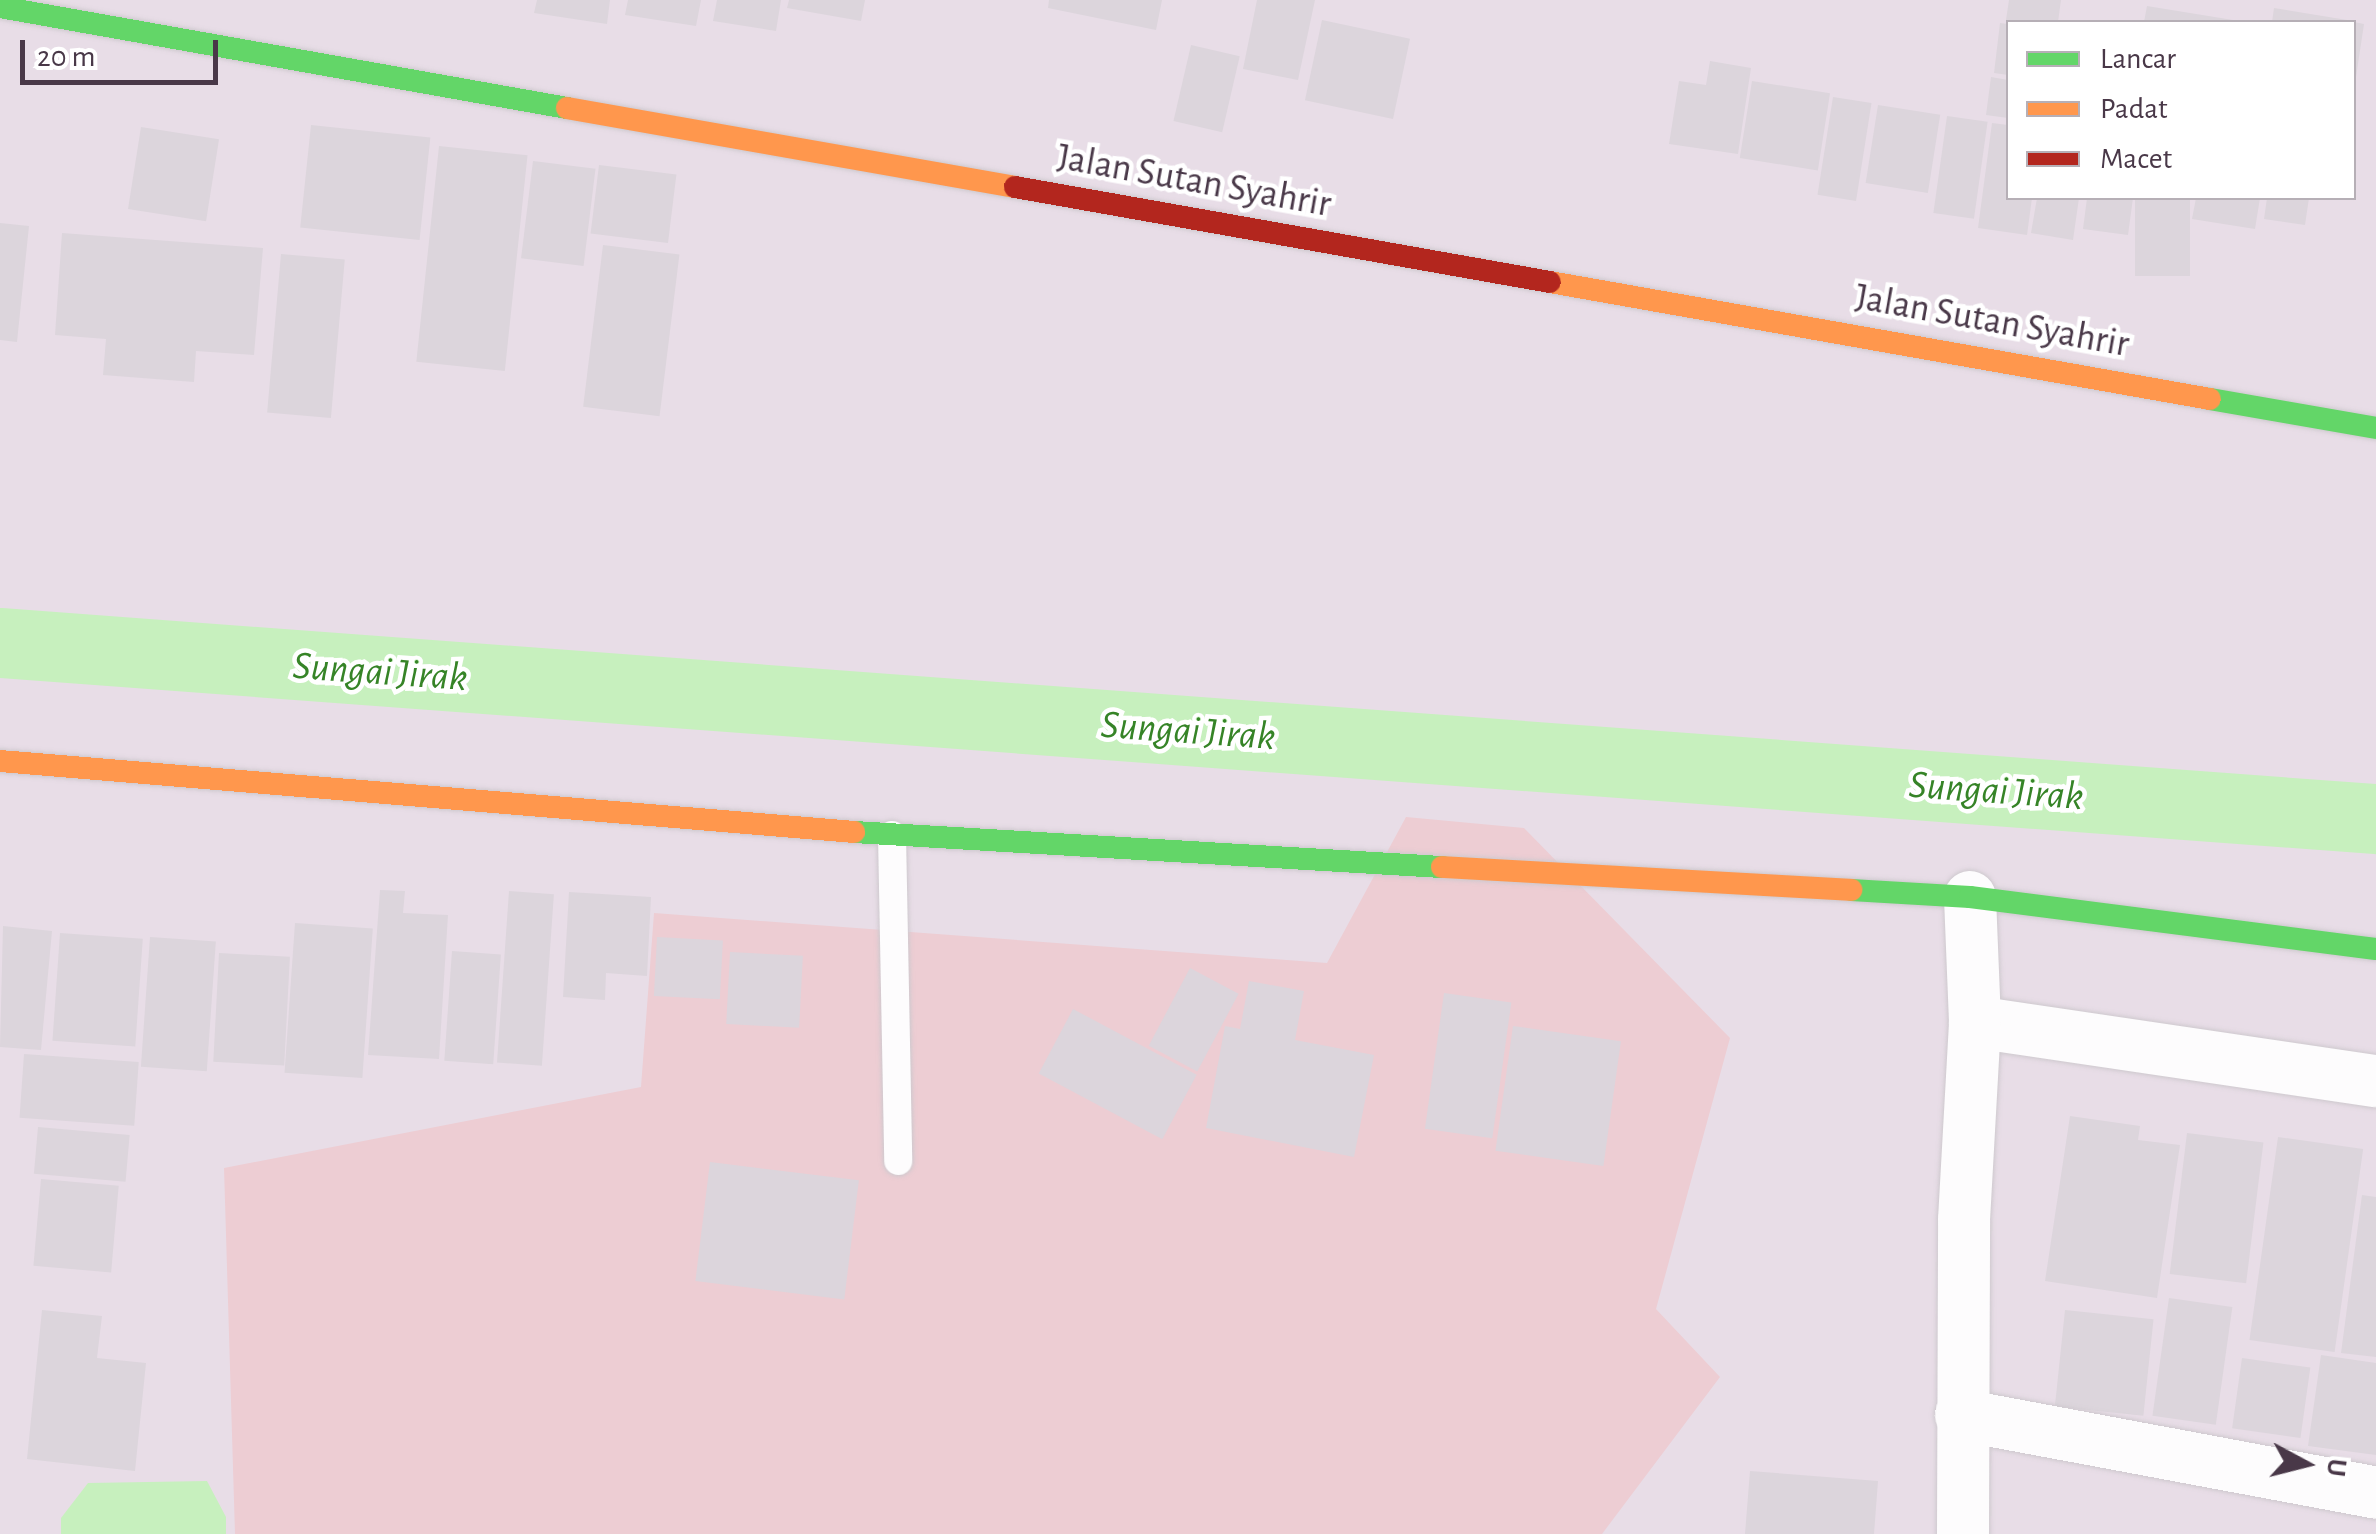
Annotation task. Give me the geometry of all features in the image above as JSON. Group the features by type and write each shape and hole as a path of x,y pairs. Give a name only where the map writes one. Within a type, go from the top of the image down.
{"main road":[{"name":"Jalan Sutan Syahrir","path":"0,7 2376,428"},
{"path":"0,761 892,834 1970,897 2376,948"}],"street":[{"path":"1964,1534 1961,1415 1975,1022 1970,897"},
{"path":"1975,1022 2376,1081"},
{"path":"1961,1415 2376,1493"}],"lane":[{"path":"892,834 898,1161"}],"shaded area":[{"path":"0,0 2376,0 2376,1534 0,1534"},
{"path":"1406,817 1524,828 1730,1038 1656,1309 1720,1377 1602,1534 235,1534 224,1168 641,1087 654,913 1327,963"},
{"path":"207,1481 226,1517 226,1534 61,1534 61,1518 88,1483"}],"building":[{"path":"537,0 610,0 607,24 534,13"},
{"path":"628,0 701,0 696,26 625,15"},
{"path":"717,0 781,0 776,31 713,21"},
{"path":"789,0 865,0 861,21 787,8"},
{"path":"1049,0 1162,0 1156,30 1048,8"},
{"path":"1257,0 1315,0 1298,80 1243,69"},
{"path":"2009,0 2061,0 2058,20 2006,20"},
{"path":"2147,6 2233,20 2144,20"},
{"path":"2274,8 2347,20 2272,20"},
{"path":"1322,20 1410,39 1393,119 1305,100"},
{"path":"2356,22 2364,24 2356,77"},
{"path":"2000,23 2006,24 2006,75 1994,73"},
{"path":"1191,45 1240,56 1222,132 1173,121"},
{"path":"1710,61 1751,68 1738,154 1669,144 1679,81 1706,85"},
{"path":"1991,77 2006,80 2006,118 1986,115"},
{"path":"1752,81 1830,93 1818,170 1740,158"},
{"path":"1833,97 1872,103 1856,201 1818,195"},
{"path":"1878,105 1940,115 1928,193 1866,183"},
{"path":"1947,116 1988,122 1974,219 1933,213"},
{"path":"1992,123 2006,125 2006,200 2032,200 2027,235 1978,228"},
{"path":"311,125 430,138 420,240 300,227"},
{"path":"141,127 219,139 206,221 128,209"},
{"path":"439,146 528,155 505,371 416,362"},
{"path":"533,161 596,169 584,266 521,258"},
{"path":"599,165 676,175 668,243 591,233"},
{"path":"2037,200 2079,200 2073,240 2031,233"},
{"path":"2087,200 2133,200 2128,235 2083,229"},
{"path":"2135,200 2190,200 2190,276 2135,276"},
{"path":"2196,200 2260,200 2255,229 2192,219"},
{"path":"2267,200 2309,200 2305,225 2264,219"},
{"path":"0,223 29,226 17,342 0,340"},
{"path":"62,233 263,248 254,355 196,351 194,382 103,375 106,339 55,335"},
{"path":"603,245 679,254 660,416 583,407"},
{"path":"281,254 345,260 331,418 267,412"},
{"path":"380,890 405,891 403,913 448,915 439,1059 368,1055"},
{"path":"509,891 554,894 542,1066 497,1063"},
{"path":"569,892 651,897 647,976 606,973 605,1000 563,997"},
{"path":"295,923 373,928 362,1078 285,1073"},
{"path":"3,926 52,931 41,1050 0,1047"},
{"path":"60,933 143,939 135,1047 52,1041"},
{"path":"150,937 216,942 207,1071 141,1067"},
{"path":"657,937 723,940 720,999 654,996"},
{"path":"452,951 501,954 493,1064 444,1061"},
{"path":"730,952 803,956 799,1028 726,1024"},
{"path":"219,953 290,957 284,1066 213,1062"},
{"path":"1190,968 1239,994 1197,1072 1149,1046"},
{"path":"1249,981 1304,991 1295,1040 1374,1055 1354,1157 1206,1128 1225,1026 1240,1029"},
{"path":"1444,993 1511,1002 1492,1138 1425,1129"},
{"path":"1073,1009 1197,1075 1162,1139 1039,1073"},
{"path":"1513,1026 1621,1041 1603,1166 1495,1151"},
{"path":"24,1054 139,1062 134,1126 20,1118"},
{"path":"2070,1116 2140,1126 2138,1140 2180,1145 2157,1298 2045,1281"},
{"path":"38,1127 130,1135 126,1182 34,1174"},
{"path":"2187,1133 2263,1142 2246,1283 2170,1274"},
{"path":"2278,1137 2363,1149 2335,1352 2249,1340"},
{"path":"710,1162 859,1180 844,1299 695,1281"},
{"path":"41,1179 119,1186 111,1272 33,1266"},
{"path":"2362,1195 2376,1197 2376,1357 2341,1353"},
{"path":"2169,1298 2232,1307 2216,1425 2152,1416"},
{"path":"42,1310 102,1316 97,1358 146,1363 135,1471 27,1459"},
{"path":"2065,1310 2154,1319 2143,1416 2055,1406"},
{"path":"2321,1355 2376,1363 2376,1455 2308,1446"},
{"path":"2242,1358 2310,1368 2300,1438 2232,1428"},
{"path":"1750,1471 1878,1481 1874,1534 1745,1534"}],"waterway":[{"name":"Sungai Jirak","path":"0,643 2376,819"}],"traffic: fast":[{"path":"0,7 567,108"},
{"path":"2210,399 2376,428"},
{"path":"854,832 1442,867"},
{"path":"1851,890 1970,897 2376,949"}],"traffic: slow":[{"path":"567,108 1015,187"},
{"path":"1550,282 2210,399"},
{"path":"0,761 854,832"},
{"path":"1442,867 1851,890"}],"traffic: jam":[{"path":"1015,187 1550,282"}]}
